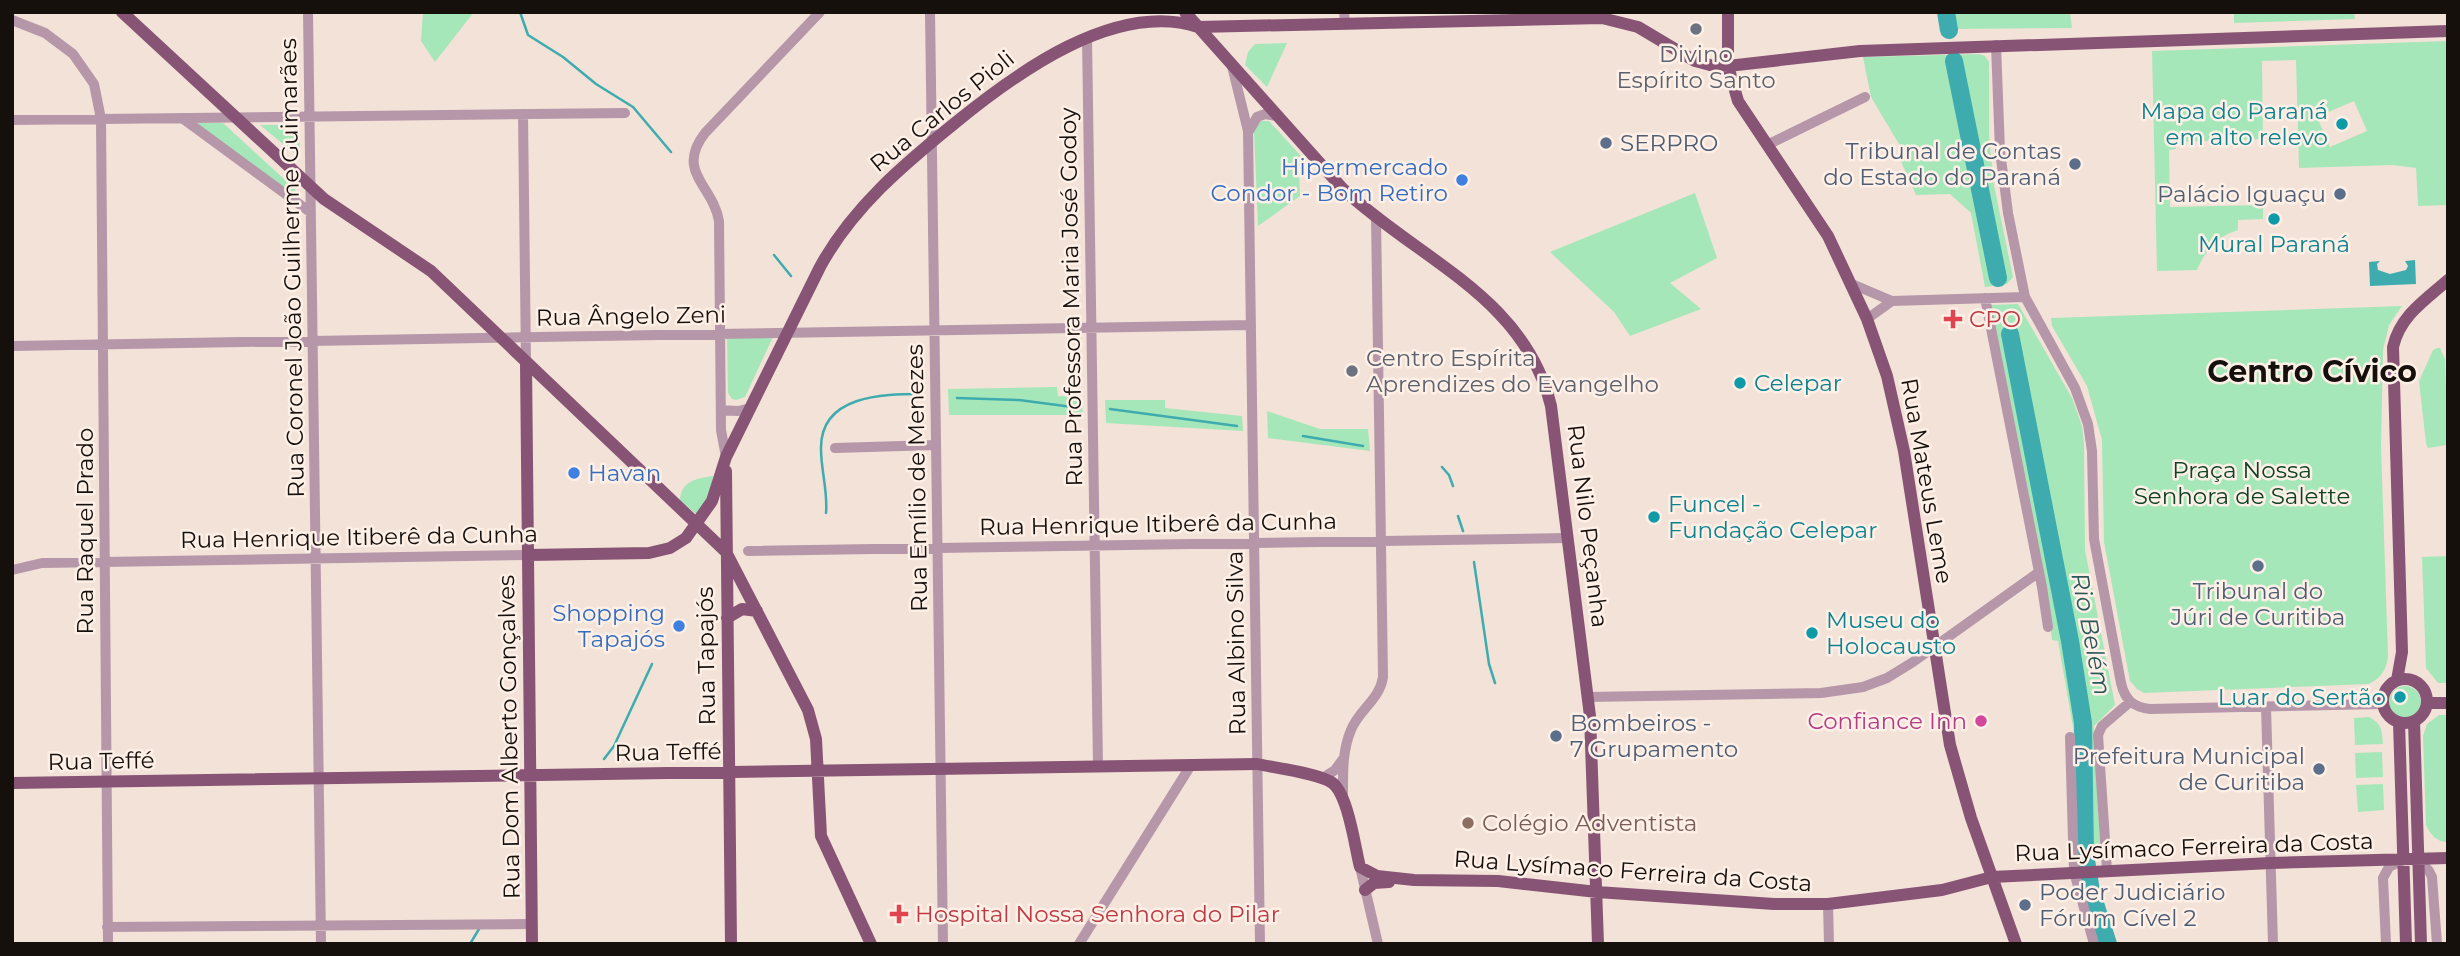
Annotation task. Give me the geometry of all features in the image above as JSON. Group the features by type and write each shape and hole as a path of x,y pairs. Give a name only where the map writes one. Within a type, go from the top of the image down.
{"main road":[{"path":"122,12 310,187 419,262 726,552 808,710 816,739 821,836 870,944"},
{"path":"1126,24 1140,12"},
{"name":"Rua Nilo Peçanha","path":"1185,12 1336,183 1376,218 1494,307 1525,343 1543,377 1551,406 1588,697 1593,755 1598,944"},
{"name":"Rua Mateus Leme","path":"1728,12 1728,66 1738,101 1820,223 1852,284 1887,376 1900,427 1952,755 2016,944"},
{"name":"Rua Carlos Pioli","path":"698,524 712,501 726,457 813,281 838,238 880,188 932,142 1021,72 1087,38 1126,24 1171,19 1198,27 1344,18 1587,17 1615,19 1638,27 1695,61 1728,66 1851,51 2448,31"},
{"path":"2397,680 2402,652 2392,362 2395,336 2404,319 2448,280"},
{"name":"Rua Dom Alberto Gonçalves","path":"526,363 532,944"},
{"path":"526,404 538,393 551,387"},
{"name":"Rua Tapajós","path":"726,457 731,944"},
{"name":"Rua Henrique Itiberê da Cunha","path":"528,555 649,553 678,544 698,524"},
{"path":"727,618 734,611 742,609 757,611"},
{"path":"2409,678 2421,685 2428,703 2423,714 2414,721 2399,722 2386,714 2383,704 2385,690 2397,680 2409,678"},
{"path":"2428,703 2448,703"},
{"path":"2414,721 2421,944"},
{"path":"2399,722 2406,944"},
{"name":"Rua Teffé","path":"12,783 1257,764 1323,778"},
{"path":"1323,778 1334,784 1343,797 1360,867"},
{"name":"Rua Lysímaco Ferreira da Costa","path":"1360,867 1377,876 1414,880 1506,882 1597,892 1774,904 1828,904 1942,891 1992,877 2271,863 2448,858"},
{"path":"1365,890 1374,883 1414,880"}],"street":[{"name":"Rua Coronel João Guilherme Guimarães","path":"308,12 321,944"},
{"name":"Rua Tapajós","path":"726,457 721,410 719,221 713,201 696,176 693,160 696,147 705,133 820,12"},
{"name":"Rua Emílio de Menezes","path":"930,12 943,944"},
{"name":"Rua Raquel Prado","path":"12,20 45,33 73,54 94,85 101,119 108,944"},
{"name":"Rua Professora Maria José Godoy","path":"1087,38 1098,766"},
{"path":"1996,46 2002,174 2025,297 2075,388 2088,424 2092,451 2095,551 2121,683 2130,702 2150,709 2383,704"},
{"name":"Rua Albino Silva","path":"1231,65 1248,131 1261,944"},
{"path":"1768,145 1865,96"},
{"path":"12,120 625,113"},
{"name":"Rua Dom Alberto Gonçalves","path":"523,114 526,363"},
{"path":"1248,131 1257,117 1265,114 1276,116"},
{"path":"182,118 310,212"},
{"path":"1343,797 1343,758 1351,729 1382,685 1376,218"},
{"path":"1852,284 1892,301 2025,297"},
{"path":"1985,298 2048,626"},
{"path":"1867,319 1892,301"},
{"name":"Rua Ângelo Zeni","path":"12,345 1251,325"},
{"path":"721,410 738,411 751,408"},
{"path":"835,448 936,445"},
{"name":"Rua Henrique Itiberê da Cunha","path":"748,551 1568,538"},
{"name":"Rua Henrique Itiberê da Cunha","path":"12,570 42,563 528,555"},
{"path":"1588,697 1836,693 1863,687 1887,678 2039,572"},
{"path":"2102,871 2098,735 2102,726 2130,702"},
{"path":"2266,707 2273,944"},
{"path":"2070,737 2078,872 2094,944"},
{"path":"1323,778 1335,770 1343,758"},
{"path":"1079,944 1191,765"},
{"path":"2418,859 2432,877 2437,944"},
{"path":"2386,944 2385,872 2404,860"},
{"path":"1360,867 1378,944"},
{"path":"1828,904 1829,944"},
{"path":"107,927 532,924"}],"green space":[{"path":"423,12 474,12 435,62 421,41"},
{"path":"1950,12 2070,12 2072,28 1953,29"},
{"path":"2234,12 2354,12 2355,19 2234,23"},
{"path":"2448,41 2448,205 2418,206 2416,168 2392,165 2299,168 2296,60 2262,61 2263,139 2176,142 2176,149 2169,150 2170,207 2263,205 2263,219 2238,220 2238,230 2213,245 2197,270 2157,271 2152,51","holes":["2354,101 2367,131 2330,147 2317,117"]},
{"path":"1287,43 1267,87 1245,65 1248,52 1255,44"},
{"path":"1985,56 1989,62 1989,136 1994,185 2013,277 2007,284 1985,287 1971,213 1950,194 1916,195 1898,155 1903,151 1871,97 1863,57"},
{"path":"1269,121 1311,167 1299,174 1300,196 1258,226 1254,131 1256,124"},
{"path":"195,123 223,123 295,189 297,198"},
{"path":"260,125 299,125 300,158"},
{"path":"1695,193 1717,258 1670,283 1701,309 1630,336 1614,312 1550,252"},
{"path":"2018,304 2072,398 2082,426 2085,550 2115,705 2094,726 2101,858 2081,860 2073,727 2058,641 2052,640 2044,574 1991,305"},
{"name":"Praça Nossa Senhora de Salette","path":"2402,306 2389,325 2383,350 2381,447 2388,656 2383,673 2369,684 2144,693 2137,689 2130,681 2104,542 2102,440 2087,386 2052,326 2051,318"},
{"path":"773,337 745,397 732,399 728,393 727,338"},
{"path":"2440,348 2445,359 2448,443 2428,448 2419,381 2433,350"},
{"path":"1057,387 1058,396 1081,397 1083,415 949,415 948,389"},
{"path":"1105,400 1165,400 1165,408 1242,416 1243,431 1106,423"},
{"path":"1267,411 1320,429 1368,429 1370,451 1268,438"},
{"path":"713,476 712,488 698,516 680,500 681,493 687,484"},
{"path":"2448,556 2448,683 2438,683 2426,668 2422,557"},
{"path":"2405,686 2416,691 2421,702 2416,713 2405,718 2394,713 2389,702 2394,691"},
{"path":"2439,715 2448,715 2448,842 2434,837 2426,825 2423,736 2427,724"},
{"path":"2369,717 2377,722 2383,744 2355,745 2354,718"},
{"path":"2382,752 2383,777 2356,778 2355,753"},
{"path":"2383,784 2384,810 2358,812 2356,785"}],"water":[{"path":"2415,260 2416,284 2370,286 2369,262 2380,261 2377,264 2378,270 2390,274 2406,270 2408,266 2405,261"}],"waterway":[{"path":"520,12 528,35 633,107 671,152"},
{"name":"Rio Belém","path":"1946,12 1949,30"},
{"name":"Rio Belém","path":"1954,61 1998,278"},
{"path":"774,255 791,276"},
{"name":"Rio Belém","path":"2010,334 2070,641 2083,723 2085,854 2091,891 2108,944"},
{"path":"826,513 821,449 823,431 831,418 856,401 889,395 921,394"},
{"path":"957,398 1019,400 1080,408"},
{"path":"1110,409 1237,426"},
{"path":"1303,436 1363,446"},
{"path":"1442,467 1453,486"},
{"path":"1458,516 1463,531"},
{"path":"1474,562 1489,664 1495,683"},
{"path":"604,759 614,746 652,664"},
{"path":"470,944 479,929"}],"place":[{"name":"Divino Espírito Santo","path":"1696,29"},
{"name":"Mapa do Paraná em alto relevo","path":"2342,124"},
{"name":"SERPRO","path":"1606,143"},
{"name":"Tribunal de Contas do Estado do Paraná","path":"2075,164"},
{"name":"Hipermercado Condor - Bom Retiro","path":"1462,180"},
{"name":"Palácio Iguaçu","path":"2340,194"},
{"name":"Mural Paraná","path":"2274,219"},
{"name":"CPO","path":"1953,319"},
{"name":"Centro Espírita Aprendizes do Evangelho","path":"1352,371"},
{"name":"Celepar","path":"1740,383"},
{"name":"Havan","path":"574,473"},
{"name":"Funcel - Fundação Celepar","path":"1654,517"},
{"name":"Tribunal do Júri de Curitiba","path":"2258,566"},
{"name":"Shopping Tapajós","path":"679,626"},
{"name":"Museu do Holocausto","path":"1812,633"},
{"name":"Luar do Sertão","path":"2400,697"},
{"name":"Confiance Inn","path":"1981,721"},
{"name":"Bombeiros - 7 Grupamento","path":"1556,736"},
{"name":"Prefeitura Municipal de Curitiba","path":"2319,769"},
{"name":"Colégio Adventista","path":"1468,823"},
{"name":"Poder Judiciário Fórum Cível 2","path":"2025,905"},
{"name":"Hospital Nossa Senhora do Pilar","path":"899,914"}],"district":[{"name":"Centro Cívico","path":"2312,372"}]}
